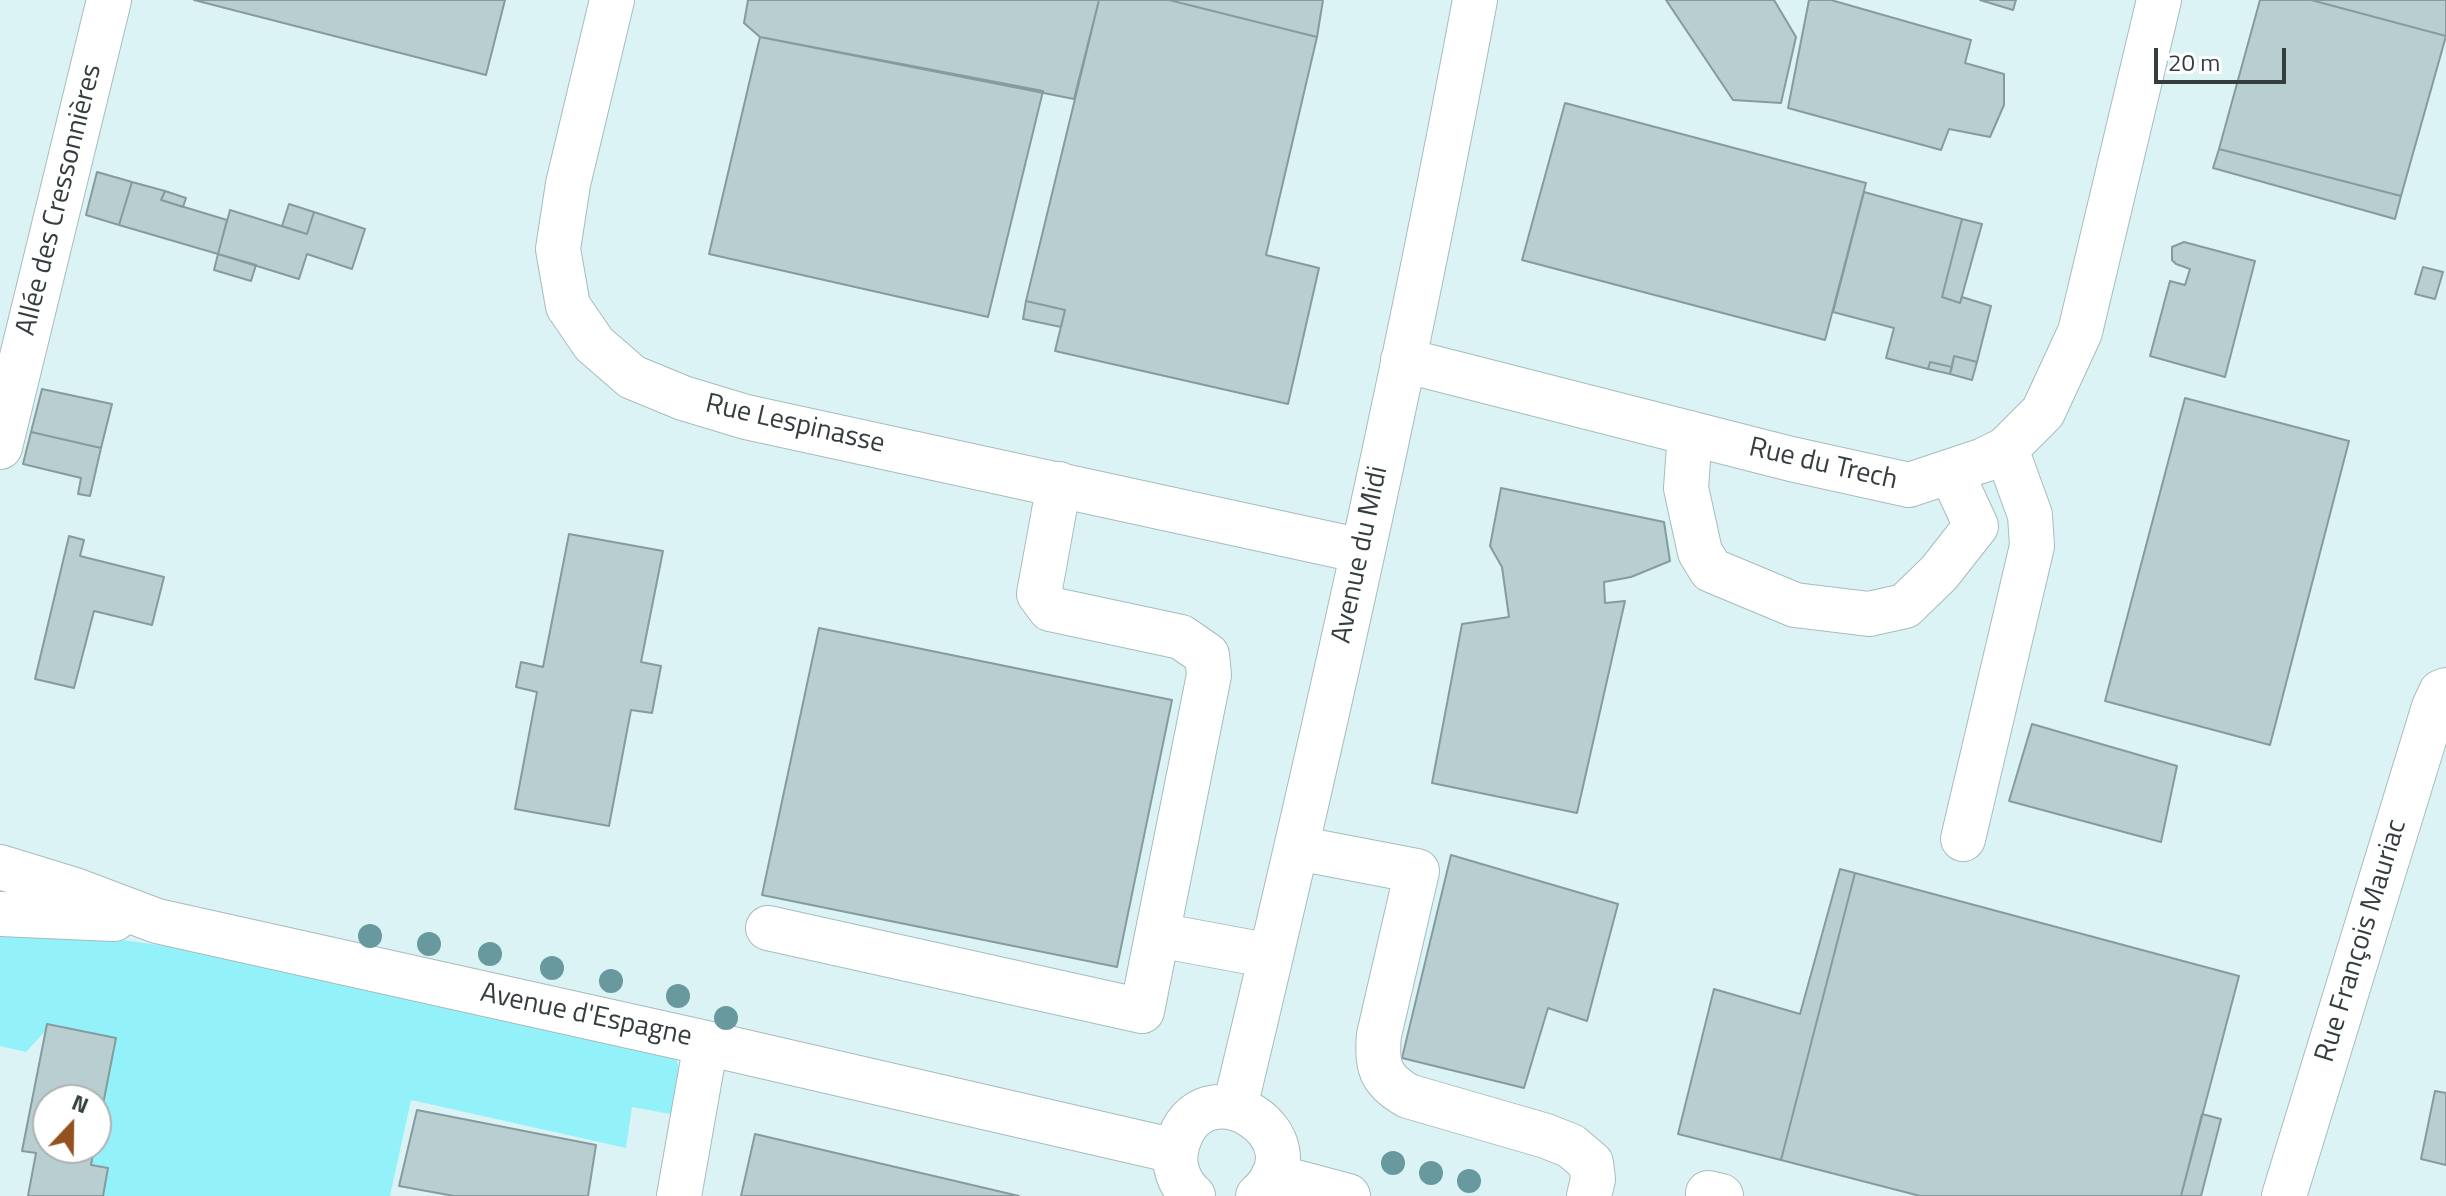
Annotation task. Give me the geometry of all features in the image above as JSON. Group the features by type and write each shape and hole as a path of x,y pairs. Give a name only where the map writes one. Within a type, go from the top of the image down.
{"street":[{"name":"Allée des Cressonnières","path":"0,447 109,0"},
{"name":"Rue Lespinasse","path":"612,0 568,184 558,249 568,306 594,344 632,377 683,398 746,417 1362,551"},
{"name":"Avenue du Midi","path":"1235,1107 1297,848 1362,551 1475,0"},
{"name":"Rue du Trech","path":"1403,360 1909,485 1984,460 2006,449 2043,412 2080,332 2159,0"},
{"path":"1690,433 1686,488 1700,552 1711,570 1795,605 1869,614 1905,606 1939,573 1976,526 1951,472"},
{"path":"1963,839 2032,546 2030,515 2006,449"},
{"path":"768,928 1142,1011 1209,675 1207,655 1181,637 1050,609 1039,594 1059,484"},
{"name":"Rue François Mauriac","path":"2284,1196 2434,707 2441,692 2446,690"},
{"path":"1297,848 1417,871 1379,1035 1377,1055 1382,1073 1392,1087 1408,1096 1520,1127 1571,1146 1591,1163 1593,1179 1589,1196"},
{"name":"Avenue d'Espagne","path":"0,867 75,890 157,921 1175,1151"},
{"path":"0,914 157,921"},
{"path":"1158,935 1271,956"},
{"path":"679,1196 706,1043"},
{"path":"1193,1196 1181,1182 1175,1151 1180,1136 1196,1117 1218,1107 1235,1107 1261,1121 1270,1133 1275,1147 1266,1186 1348,1196"},
{"path":"1708,1196 1708,1193 1721,1196"}],"shaded area":[{"path":"0,933 123,940 214,953 676,1058 683,1083 676,1115 632,1107 626,1148 411,1100 390,1196 103,1196 108,1169 91,1165 112,1164 112,1084 107,1084 116,1038 50,1026 26,1052 0,1046"}],"building":[{"path":"194,0 505,0 486,75"},
{"path":"748,0 1099,0 1074,99 760,37 744,23"},
{"path":"1099,0 1169,0 1317,37 1266,255 1319,268 1288,404 1055,351 1065,310 1026,301"},
{"path":"1169,0 1323,0 1317,37"},
{"path":"1666,0 1774,0 1796,37 1781,103 1733,100"},
{"path":"1809,0 1831,0 1971,40 1965,63 2004,74 2004,105 1990,137 1949,129 1941,150 1788,108"},
{"path":"1980,0 2016,0 2013,10"},
{"path":"2260,0 2311,0 2446,36 2401,196 2219,149"},
{"path":"2311,0 2446,0 2446,36"},
{"path":"760,37 1043,91 988,317 709,254"},
{"path":"1565,103 1866,183 1825,340 1522,260"},
{"path":"2219,149 2401,196 2395,219 2213,168"},
{"path":"97,172 132,182 119,225 86,215"},
{"path":"132,182 165,191 161,200 227,220 218,254 119,225"},
{"path":"165,191 186,198 183,207 161,200"},
{"path":"1864,192 1962,219 1942,297 1960,303 1962,297 1991,306 1977,362 1954,356 1952,367 1930,362 1928,369 1886,358 1894,328 1833,312"},
{"path":"289,204 314,212 307,234 282,226"},
{"path":"230,210 307,234 314,212 365,229 352,269 307,254 299,279 218,254"},
{"path":"1962,219 1982,224 1960,303 1942,297"},
{"path":"2184,242 2255,261 2225,377 2150,356 2170,281 2185,285 2190,269 2172,260 2172,247"},
{"path":"218,254 256,265 251,281 214,270"},
{"path":"2423,267 2443,272 2435,299 2415,294"},
{"path":"1026,301 1065,310 1061,327 1023,319"},
{"path":"1954,356 1977,362 1972,380 1950,374"},
{"path":"1930,362 1952,367 1950,374 1928,369"},
{"path":"42,389 112,404 101,448 31,432"},
{"path":"2185,398 2349,441 2270,745 2105,701"},
{"path":"31,432 101,448 90,496 78,494 81,478 23,464"},
{"path":"1501,488 1664,522 1670,561 1631,577 1604,582 1605,603 1625,601 1577,813 1432,783 1462,624 1509,617 1502,567 1490,546"},
{"path":"569,534 663,551 641,662 661,666 652,713 631,710 609,826 515,809 537,692 516,687 521,662 543,667"},
{"path":"69,536 84,540 80,556 164,577 152,625 94,611 74,688 35,679"},
{"path":"819,628 1172,700 1117,967 762,895"},
{"path":"2032,724 2177,766 2161,842 2009,801"},
{"path":"1451,855 1618,904 1587,1021 1548,1008 1524,1088 1402,1058"},
{"path":"1840,869 1855,873 1781,1160 1678,1134 1714,989 1800,1014"},
{"path":"1855,873 2239,976 2181,1196 1920,1196 1781,1160"},
{"path":"47,1024 116,1038 107,1084 35,1084"},
{"path":"2435,1091 2446,1093 2446,1165 2421,1159"},
{"path":"32,1100 32,1152 22,1151"},
{"path":"417,1110 596,1145 588,1196 454,1196 399,1186"},
{"path":"2202,1114 2221,1119 2201,1196 2181,1196"},
{"path":"755,1134 1019,1196 741,1196"},
{"path":"34,1164 91,1164 108,1168 103,1196 28,1196"}]}
